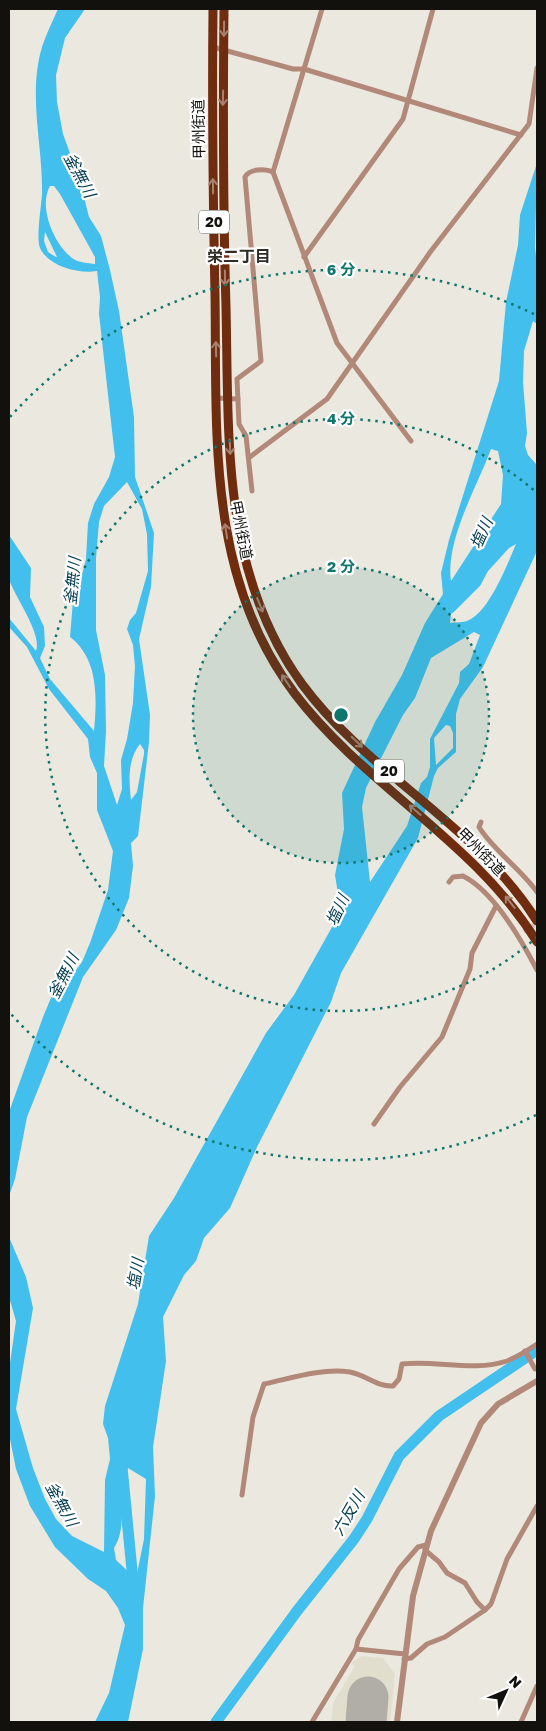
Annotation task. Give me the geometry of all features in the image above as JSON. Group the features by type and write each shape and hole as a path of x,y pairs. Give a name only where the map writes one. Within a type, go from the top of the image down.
{"highway":[{"name":"甲州街道","path":"213,9 217,398 220,496 228,542 240,589 256,628 276,665 316,719 364,766 452,842 506,897 537,942"},
{"name":"甲州街道","path":"224,9 224,256 232,494 240,541 252,584 266,622 303,685 322,707 373,757 459,833 515,889 537,921"}],"street":[{"path":"322,9 273,172 331,331 351,363 411,441"},
{"path":"304,257 400,123 433,9"},
{"path":"213,47 293,69 304,69 521,135"},
{"path":"250,457 327,399 431,251 529,124 537,68"},
{"path":"252,491 250,457 246,436 239,424 237,380 261,361 245,177 250,172 267,169 273,172"},
{"path":"217,398 238,398"},
{"path":"481,822 479,828 483,833 512,862 537,892"},
{"path":"449,882 453,877 463,876 496,906 518,936 537,970"},
{"path":"374,1124 400,1087 442,1037 470,969 472,953 496,906"},
{"path":"518,936 524,932"},
{"path":"242,1495 253,1417 264,1384 315,1373 334,1371 364,1376 384,1386 394,1386 399,1379 402,1364 416,1362 468,1365 500,1363 526,1352 537,1344"},
{"path":"526,1352 536,1368"},
{"path":"397,1722 413,1596 425,1548 481,1422 498,1404 537,1381"},
{"path":"356,1649 411,1658 427,1644 446,1637 485,1610 491,1604 507,1559 537,1506"},
{"path":"312,1722 356,1649 358,1640 400,1569 418,1547 425,1548 447,1573 465,1583 477,1602 485,1610"},
{"path":"521,1722 537,1686"}],"shaded area":[{"path":"362,1656 383,1658 395,1674 390,1722 331,1722 333,1703 355,1666 351,1663"}],"water":[{"name":"釜無川","path":"58,9 85,9 65,38 56,75 57,102 63,134 79,178 89,217 101,236 110,270 119,311 134,417 135,477 154,533 151,587 139,639 150,715 149,742 138,836 131,843 133,866 129,898 116,930 83,977 27,1117 15,1179 9,1196 9,1112 43,1017 66,962 64,987 82,962 90,943 108,890 113,851 97,810 97,773 90,757 88,739 49,689 27,647 9,627 9,618 36,651 37,644 32,626 10,582 7,566 9,535 31,568 30,597 44,627 45,646 40,658 50,679 94,731 96,706 91,668 86,656 70,637 74,589 80,583 86,559 88,523 94,504 109,477 115,457 99,314 100,297 97,271 90,272 65,268 44,255 39,244 42,178 36,110 37,76 42,46","holes":["50,186 54,186 95,257 95,264 75,260 59,244 47,214 47,195","45,232 57,257 48,252 44,241","127,482 142,509 147,534 148,571 136,613 130,620 127,629 133,645 135,666 133,703 127,739 121,760 122,789 117,805 104,766 106,731 105,675 96,630 96,558 99,522 104,506","140,744 144,754 137,792 131,800 130,771 136,750"]},
{"path":"537,163 535,248 537,264 537,324 533,321 524,351 523,382 527,433 525,446 528,455 536,464 537,551 483,667 460,699 456,714 456,752 438,768 434,776 418,838 341,973 331,1002 257,1147 230,1208 204,1238 196,1261 184,1275 163,1317 166,1361 153,1447 155,1496 143,1608 143,1649 128,1722 95,1722 109,1693 125,1625 118,1608 106,1591 88,1579 55,1547 30,1506 16,1469 9,1434 9,1370 16,1321 9,1297 9,1237 26,1277 33,1308 16,1409 33,1468 45,1499 56,1519 72,1536 104,1552 105,1480 110,1459 108,1438 103,1424 105,1406 138,1304 149,1236 174,1198 266,1033 294,995 336,920 339,900 335,875 344,829 342,793 375,722 402,675 425,623 443,594 441,573 449,540 499,381 506,302 518,245 520,215","holes":["491,449 498,451 503,475 501,504 451,581 450,565 453,549 464,514","516,544 497,586 484,607 469,620 450,623 451,614 464,588 489,570 509,548","474,632 480,635 469,664 460,672 459,683 430,739 430,767 427,777 421,783 407,826 370,882 362,807 366,788 403,715 415,698 431,658","446,725 450,726 453,733 453,748 436,765 434,738","128,1468 146,1479 144,1539 136,1579 116,1560 114,1548 121,1529 123,1488"]}],"waterway":[{"name":"塩川","path":"450,608 476,582 485,565"},
{"name":"六反川","path":"216,1722 297,1611 354,1539 367,1519 399,1456 439,1416 537,1350"},
{"name":"塩川","path":"122,1467 134,1591"}],"runway":[{"path":"366,1722 368,1697"}],"tunnel":[{"path":"524,932 537,923"}],"district":[{"name":"栄二丁目","path":"239,256"}]}
